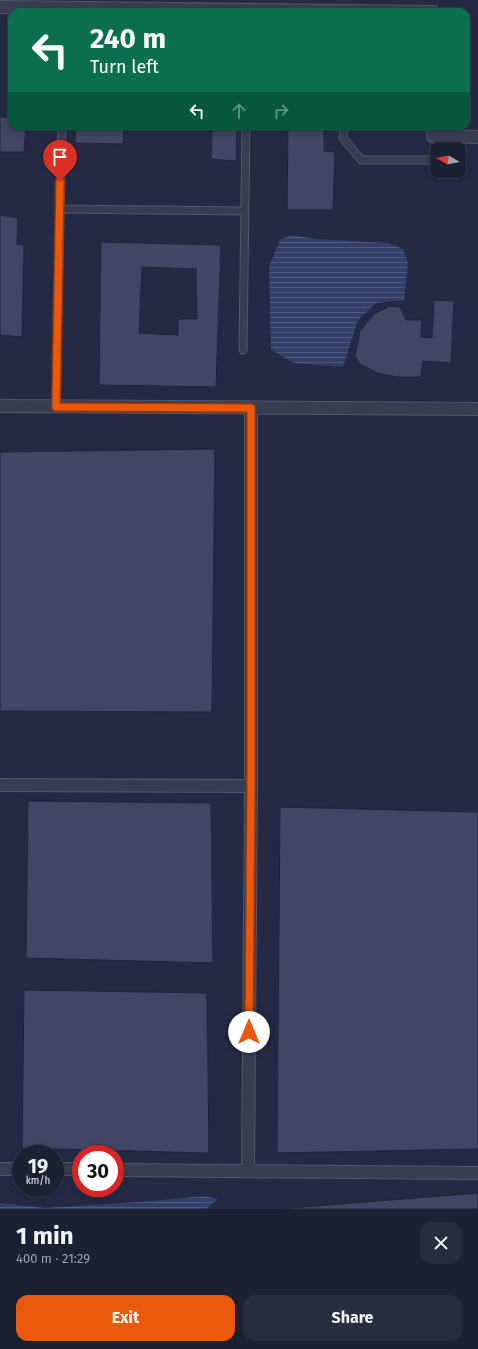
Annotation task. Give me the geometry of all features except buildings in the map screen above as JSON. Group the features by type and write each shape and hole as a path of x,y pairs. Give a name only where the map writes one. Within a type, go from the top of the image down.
{"street":[{"path":"0,7 21,8"},
{"path":"433,130 432,136 478,137"},
{"path":"0,406 478,409"},
{"path":"248,1171 251,786 251,408"},
{"path":"0,786 251,786"},
{"path":"0,1169 12,1169"},
{"path":"124,1170 478,1173"}],"lane":[{"path":"56,407 62,130"},
{"path":"243,350 246,130"},
{"path":"344,130 343,138 361,160 430,160"},
{"path":"454,142 460,137"},
{"path":"60,209 245,211"}],"water":[{"path":"291,235 317,239 388,243 403,249 408,263 404,300 376,303 358,320 343,367 294,363 271,350 269,267 280,240"},
{"path":"205,1196 218,1199 206,1209 0,1209 0,1203 45,1208"}],"route":[{"path":"60,181 56,407 251,408 251,786 249,1032"}]}
